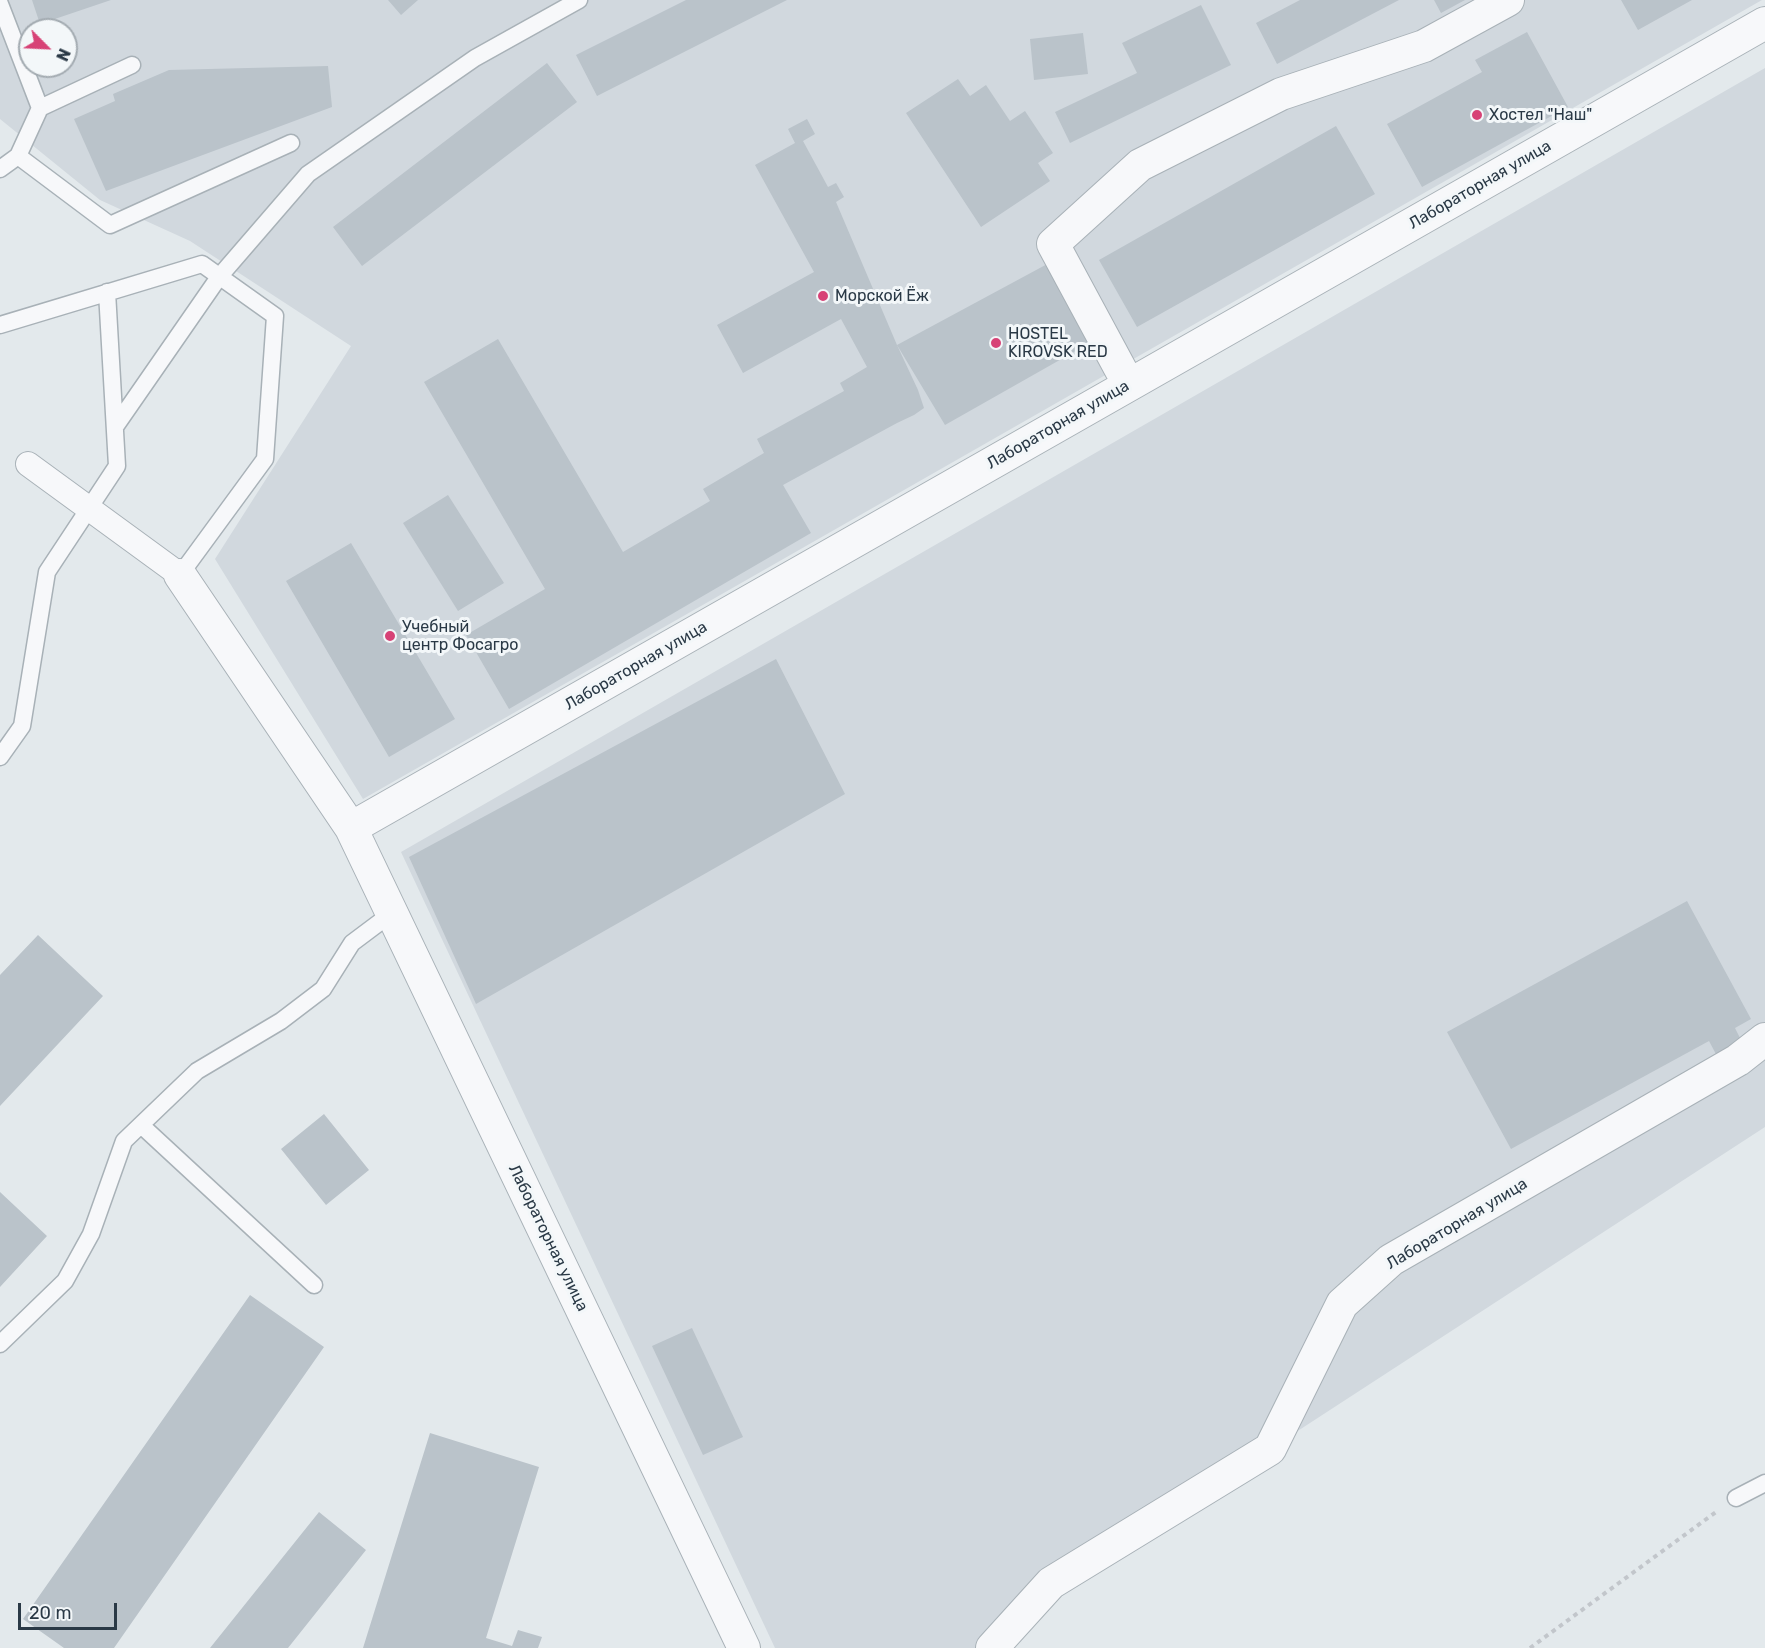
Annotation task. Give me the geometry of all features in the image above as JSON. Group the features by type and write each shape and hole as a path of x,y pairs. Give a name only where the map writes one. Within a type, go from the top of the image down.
{"street":[{"path":"1129,385 1053,244 1140,165 1281,94 1424,46 1508,0"},
{"name":"Лабораторная улица","path":"351,828 1765,22"},
{"path":"28,464 180,575"},
{"name":"Лабораторная улица","path":"180,575 351,828 744,1648"},
{"name":"Лабораторная улица","path":"992,1648 1051,1583 1270,1449 1342,1304 1391,1260 1738,1060 1765,1039"}],"lane":[{"path":"115,427 219,277 308,174 475,58 579,0"},
{"path":"0,4 40,108"},
{"path":"0,168 18,156 40,108 132,65"},
{"path":"18,156 110,225 291,143"},
{"path":"0,325 202,264 275,316 265,459 180,575"},
{"path":"0,757 22,726 47,572 117,466 107,292"},
{"path":"0,1344 65,1281 91,1234 124,1141 197,1071 281,1022 323,989 352,943 392,913"},
{"path":"141,1125 314,1285"},
{"path":"1736,1498 1765,1483"}],"path":[{"path":"1530,1648 1736,1498"}],"shaded area":[{"path":"0,0 1762,0 363,799 215,559 351,346 190,241 100,200 0,119"},
{"path":"1765,68 1765,1127 1270,1449 984,1648 775,1648 401,852"}],"building":[{"path":"32,0 111,0 58,18 38,18"},
{"path":"388,0 418,0 401,15"},
{"path":"686,0 787,0 597,96 576,55"},
{"path":"1300,0 1399,0 1277,64 1256,23"},
{"path":"1434,0 1465,0 1441,13"},
{"path":"1621,0 1692,0 1638,30"},
{"path":"1201,5 1231,65 1070,143 1055,112 1137,73 1122,43"},
{"name":"Хостел \"Наш\"","path":"1527,32 1568,107 1422,187 1387,124 1482,72 1475,60"},
{"path":"1083,33 1088,74 1034,80 1030,39"},
{"path":"547,63 577,102 362,266 333,227"},
{"path":"328,66 332,107 106,191 74,119 115,101 113,94 169,70"},
{"path":"958,79 970,96 986,85 1010,121 1025,111 1053,153 1038,163 1050,181 981,227 906,113"},
{"path":"807,119 815,134 803,141 828,187 836,183 844,197 836,202 924,408 783,485 811,533 509,709 466,635 545,589 424,382 498,339 623,552 710,501 703,489 764,453 757,439 844,391 840,383 867,367 841,319 743,373 717,325 814,272 755,165 795,143 788,129"},
{"path":"1336,126 1375,194 1137,327 1099,260"},
{"name":"HOSTEL KIROVSK RED","path":"1051,262 1095,340 945,425 897,345"},
{"path":"448,495 504,583 458,611 403,523"},
{"path":"351,543 455,719 389,757 286,581"},
{"path":"776,659 845,794 476,1004 409,857"},
{"path":"1687,901 1751,1019 1735,1028 1742,1042 1717,1056 1709,1041 1511,1149 1447,1032"},
{"path":"38,935 103,996 0,1106 0,975"},
{"path":"324,1114 369,1170 326,1205 281,1149"},
{"path":"0,1192 47,1236 0,1287"},
{"path":"250,1295 324,1347 114,1648 64,1648 23,1619"},
{"path":"692,1328 743,1437 703,1455 652,1346"},
{"path":"430,1433 539,1467 486,1638 512,1646 518,1630 542,1637 538,1648 363,1648"},
{"path":"319,1512 366,1550 288,1648 210,1648"}],"place":[{"name":"Хостел \"Наш\"","path":"1477,115"},
{"name":"Морской Ёж","path":"823,296"},
{"name":"HOSTEL KIROVSK RED","path":"996,343"},
{"name":"Учебный центр Фосагро","path":"390,636"}]}
